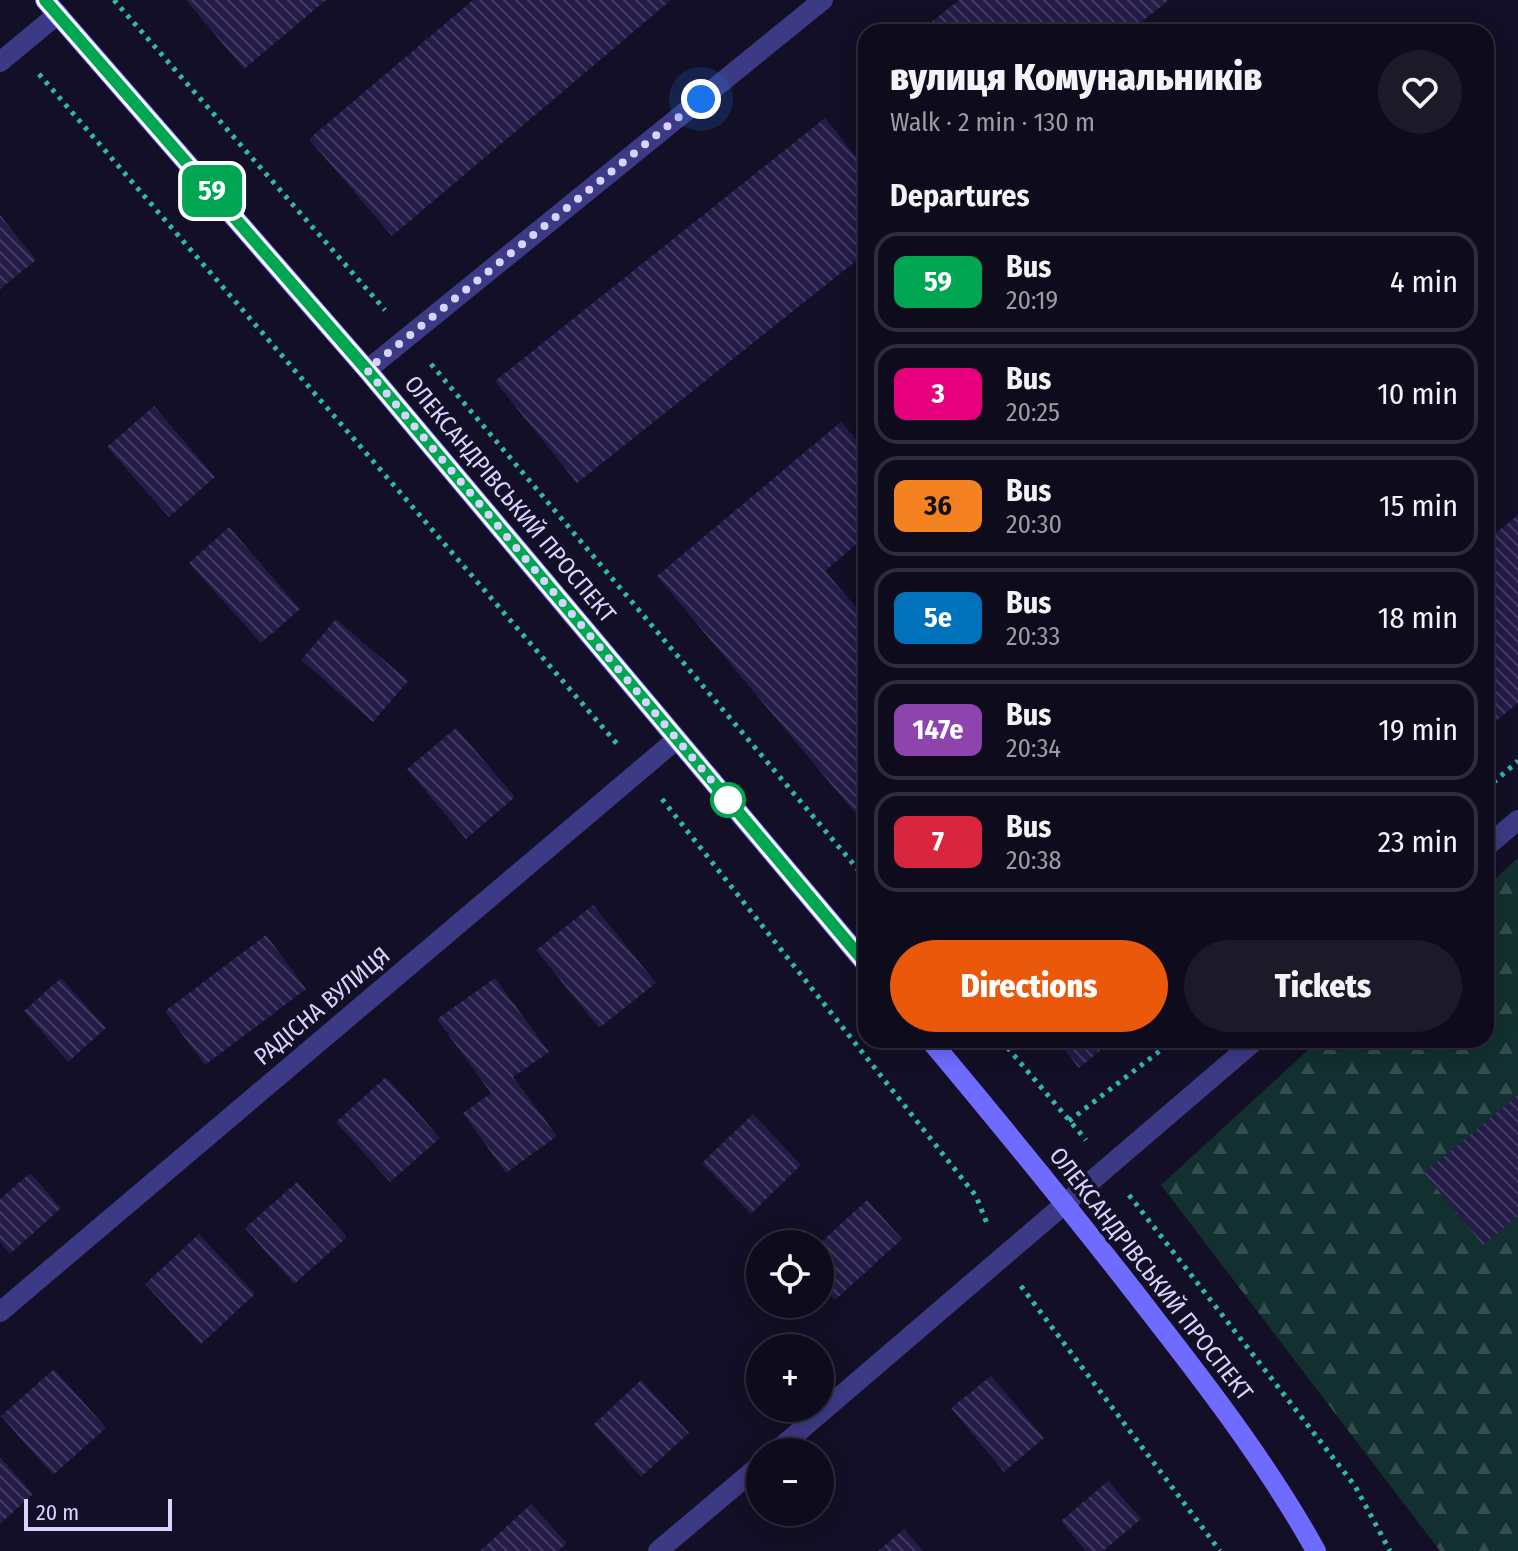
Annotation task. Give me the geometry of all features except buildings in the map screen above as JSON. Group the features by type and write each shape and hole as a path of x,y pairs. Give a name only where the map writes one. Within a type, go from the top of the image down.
{"main road":[{"name":"ОЛЕКСАНДРІВСЬКИЙ ПРОСПЕКТ","path":"52,7 367,370 858,954"},
{"name":"ОЛЕКСАНДРІВСЬКИЙ ПРОСПЕКТ","path":"937,1048 1065,1202 1198,1374 1297,1517 1316,1551"}],"street":[{"path":"367,370 823,0"},
{"path":"0,62 16,49 52,7"},
{"name":"РАДІСНА ВУЛИЦЯ","path":"0,1312 677,739"},
{"path":"1494,840 1518,820"},
{"path":"792,1438 1246,1048"},
{"path":"658,1551 746,1477"}],"path":[{"path":"114,0 408,337 858,870"},
{"path":"16,49 640,771 858,1047"},
{"path":"1494,782 1518,761"},
{"path":"859,1048 976,1196"},
{"path":"1008,1048 1106,1166 1355,1486 1390,1551"},
{"path":"1069,1121 1164,1048"},
{"path":"1002,1260 1220,1551"}],"green space":[{"path":"1518,858 1518,1551 1440,1551 1161,1185 1310,1048 1494,1048 1494,880"}],"bus line":[{"name":"59","path":"45,0 367,370 858,954"}],"route":[{"path":"701,99 367,370 728,800"}]}
